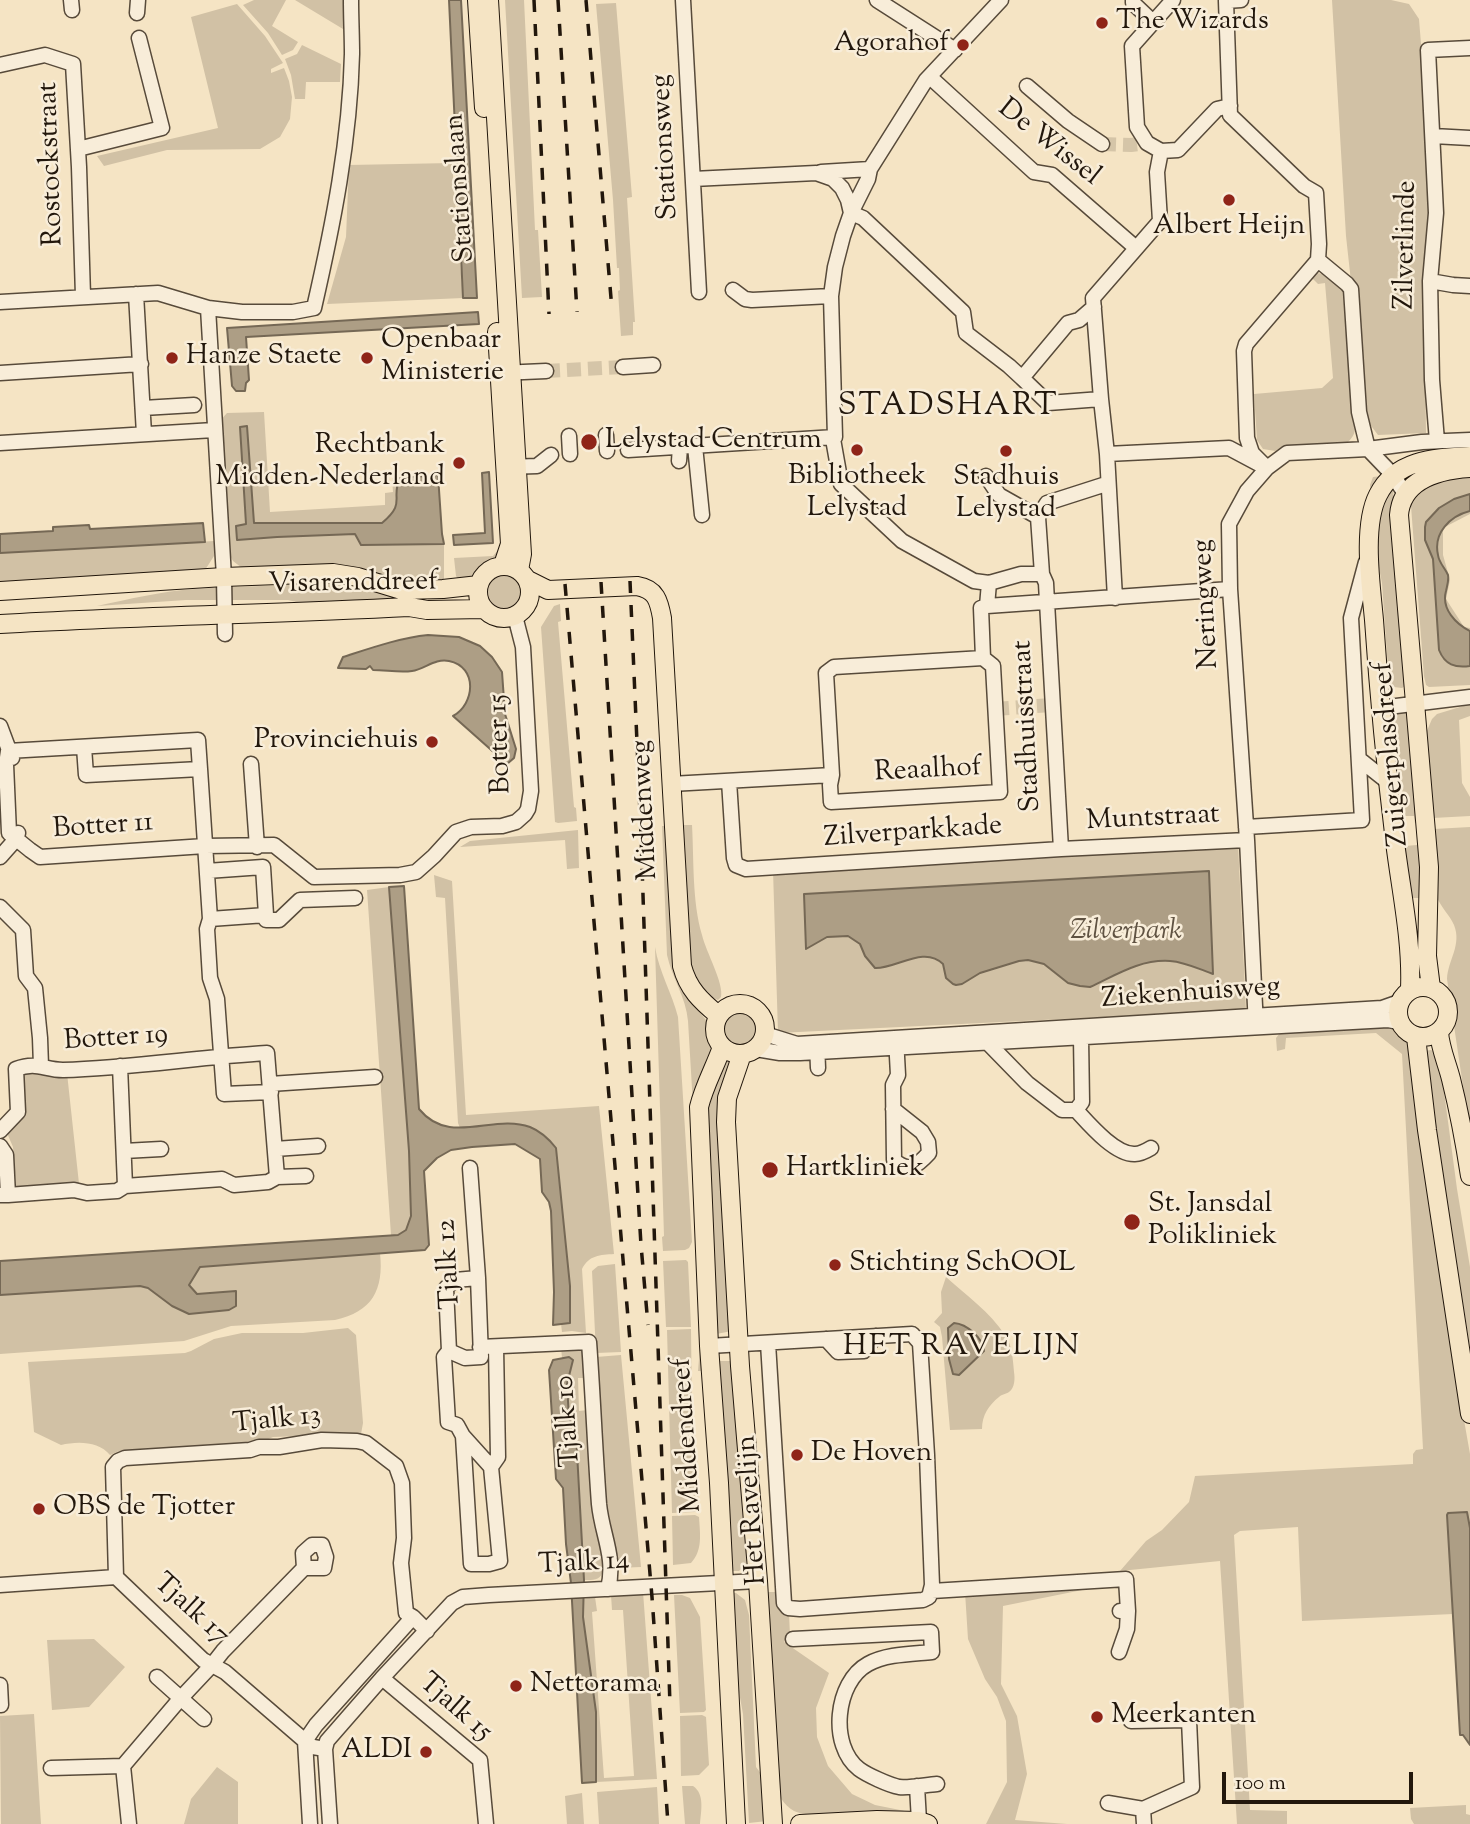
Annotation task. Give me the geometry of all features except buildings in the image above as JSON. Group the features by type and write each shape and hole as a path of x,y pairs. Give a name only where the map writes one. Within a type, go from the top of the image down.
{"main road":[{"name":"Stationslaan","path":"477,0 506,373"},
{"name":"Stationslaan","path":"489,0 506,373"},
{"path":"506,373 511,467 522,554 517,572"},
{"path":"1392,474 1432,458 1470,456"},
{"path":"1406,495 1414,485 1433,474 1470,468"},
{"name":"Zuigerplasdreef","path":"1392,474 1377,495 1369,524 1380,708 1411,964 1405,996"},
{"name":"Zuigerplasdreef","path":"1406,495 1400,505 1399,515 1426,830 1429,877 1427,956 1431,988"},
{"path":"517,572 531,592 525,609 506,618 490,614 484,609 478,593 482,577 495,567 517,572 548,590"},
{"name":"Visarenddreef","path":"0,591 334,573 401,590 479,585"},
{"name":"Middenweg","path":"548,590 637,586 652,592 660,603 682,967 690,987 701,1001 719,1015"},
{"path":"530,600 548,590"},
{"name":"Visarenddreef","path":"0,624 409,607 427,610 484,609"},
{"path":"1420,986 1431,988 1442,995 1448,1007 1447,1021 1438,1032 1424,1038 1416,1037 1403,1029 1397,1016 1405,996 1420,986"},
{"path":"747,1005 754,1008 763,1019 754,1046 728,1051 718,1042 715,1030 719,1015 726,1008 747,1005"},
{"path":"1438,1032 1462,1127 1470,1176"},
{"path":"1416,1037 1429,1144 1470,1414"},
{"name":"Middendreef","path":"754,1046 730,1087 726,1108 739,1345 758,1581 772,1824"},
{"name":"Middendreef","path":"722,1047 699,1107 709,1346 736,1824"},
{"path":"771,1791 781,1809 803,1823 877,1820 923,1823"}],"street":[{"path":"0,302 158,293 208,308 242,312 293,312 314,308 341,172 352,54 351,0"},
{"name":"Stationsweg","path":"683,0 699,292"},
{"path":"877,0 955,50"},
{"path":"1001,0 930,77 870,169 842,236 831,296 834,438 842,453 841,484 902,541 974,581 989,583 1021,574 1042,574"},
{"path":"1173,0 1132,46 1137,127 1147,143 1161,151 1178,150 1217,109 1230,106"},
{"path":"1231,0 1230,115 1304,186 1316,193 1320,244 1318,260 1246,345 1244,357 1247,438 1252,453 1267,468"},
{"path":"1133,1 1153,22"},
{"path":"78,149 162,128 139,38"},
{"name":"Zilverlinde","path":"1437,441 1432,380 1430,281 1436,213 1428,50 1470,48"},
{"name":"Rostockstraat","path":"0,65 45,55 73,64 83,296"},
{"name":"De Wissel","path":"930,77 1034,172 1052,174 1136,248"},
{"path":"1027,86 1068,121 1102,144"},
{"path":"1433,136 1470,138"},
{"path":"1115,598 1107,454 1093,298 1160,221 1157,172 1161,151"},
{"path":"693,185 870,169"},
{"path":"816,173 834,179 842,188 851,213"},
{"path":"851,213 863,218 963,312 966,333 1009,366 1048,403 1101,400"},
{"path":"1318,260 1351,289 1359,412 1368,449 1392,474 1406,495"},
{"path":"1430,281 1470,286"},
{"path":"733,290 745,299 752,300 831,296"},
{"path":"136,293 144,435"},
{"path":"1022,378 1068,323 1079,320 1094,306"},
{"path":"208,308 225,634"},
{"path":"0,373 141,364"},
{"path":"623,367 653,365"},
{"path":"506,373 546,371"},
{"path":"143,408 194,405"},
{"path":"0,443 214,430"},
{"path":"606,435 607,451"},
{"path":"569,436 570,454"},
{"path":"628,450 685,451 734,443 834,438"},
{"path":"1267,468 1287,453 1470,440"},
{"path":"1107,454 1229,448 1267,468"},
{"path":"685,451 702,515"},
{"path":"511,467 537,466 551,455"},
{"name":"Neringweg","path":"1255,1021 1247,833 1228,524 1247,491 1267,468"},
{"path":"986,476 999,495 1038,517 1047,503 1108,485"},
{"name":"Stadhuisstraat","path":"1038,517 1042,574 1046,583 1061,849"},
{"path":"1247,833 1362,820 1350,618 1370,550"},
{"name":"Reaalhof","path":"982,658 981,608 987,606 989,583"},
{"path":"987,606 1230,589"},
{"name":"Botter 15","path":"257,847 274,845 314,877 400,875 416,872 456,832 471,827 511,824 525,814 530,804 531,791 523,647 515,616"},
{"name":"Reaalhof","path":"982,658 993,666 1000,792 831,802 832,775 826,673 835,667 982,658"},
{"path":"1380,708 1470,697"},
{"path":"0,726 8,751 6,764 9,833 16,839 1,854"},
{"path":"8,751 198,740 210,919 207,929 210,978 215,993 223,1094 375,1077"},
{"name":"Botter 11","path":"84,747 86,775 200,769"},
{"path":"1359,759 1388,782"},
{"path":"251,764 257,847"},
{"path":"671,784 832,775"},
{"name":"Zilverparkkade","path":"729,781 734,858 736,865 746,869 1061,849"},
{"name":"Muntstraat","path":"1061,849 1247,833"},
{"name":"Botter 11","path":"16,839 40,857 205,846 257,847"},
{"path":"207,871 263,867 266,920 279,920 300,900 355,898"},
{"path":"0,907 23,930 26,976 35,988 41,1066"},
{"path":"210,919 266,915"},
{"name":"Ziekenhuisweg","path":"987,1037 1081,1037 1255,1021 1382,1008 1405,996"},
{"name":"Ziekenhuisweg","path":"754,1046 780,1053 818,1047 1255,1021 1399,1022"},
{"path":"987,1037 1027,1083 1062,1110 1076,1110 1121,1151 1133,1154 1143,1153 1151,1148"},
{"name":"Ziekenhuisweg","path":"1076,1110 1082,1102 1081,1037"},
{"path":"892,1109 893,1085 898,1074 896,1042"},
{"path":"818,1047 818,1068"},
{"name":"Botter 19","path":"0,1131 18,1112 16,1069 27,1065 60,1070 267,1053 277,1177"},
{"path":"120,1066 125,1186"},
{"path":"0,1146 6,1155 4,1195 75,1190 86,1193 117,1191 125,1186 222,1179 234,1185 268,1182 277,1177 306,1176"},
{"path":"275,1149 318,1146"},
{"path":"124,1151 161,1149"},
{"name":"Tjalk 12","path":"470,1168 481,1352"},
{"path":"463,1436 471,1564 489,1566 500,1561 491,1467 463,1436 457,1425 448,1422 444,1357 449,1352 446,1288 454,1280 478,1278"},
{"path":"709,1346 826,1339 838,1352 851,1352 864,1351 876,1336 912,1334 920,1343 932,1591"},
{"name":"Tjalk 10","path":"449,1352 466,1359 496,1347 589,1342 599,1505 611,1558 612,1571 608,1589"},
{"name":"Het Ravelijn","path":"768,1343 784,1603 788,1608 923,1600 929,1597 932,1591 1126,1579 1124,1611 1127,1629 1119,1652"},
{"path":"491,1467 498,1457 496,1347"},
{"name":"Tjalk 13","path":"116,1577 113,1467 118,1461 125,1458 250,1450 322,1440 357,1441 366,1443 396,1466 402,1483 404,1538 401,1563 406,1613 413,1617"},
{"path":"129,1824 123,1766 223,1651 304,1568"},
{"name":"Tjalk 17","path":"0,1585 116,1577 203,1660 225,1672 313,1747 325,1748"},
{"name":"Tjalk 14","path":"325,1748 327,1741 382,1678 452,1603 464,1597 758,1581"},
{"path":"310,1824 305,1741 316,1724 413,1617 427,1631"},
{"path":"793,1639 931,1632 932,1651 892,1656 867,1664 846,1690 839,1715 845,1753 858,1769 898,1787 937,1784"},
{"path":"157,1677 204,1719"},
{"name":"Tjalk 15","path":"382,1678 480,1760 486,1824"},
{"path":"0,1685 1,1705"},
{"path":"1108,1803 1144,1817 1192,1787 1189,1720 1130,1721"},
{"path":"325,1748 330,1824"},
{"path":"51,1768 123,1766"},
{"path":"917,1786 923,1823"}],"green space":[{"path":"254,0 286,0 272,26 298,42 293,50 282,55 268,33 243,5"},
{"path":"295,0 343,0 343,29"},
{"path":"505,0 524,0 535,230 538,230 542,297 522,298"},
{"path":"1332,0 1391,0 1409,4 1419,19 1429,211 1424,276 1426,433 1378,435 1366,419 1346,236"},
{"path":"616,3 632,197 627,198 635,322 633,335 621,336 619,268 596,4"},
{"path":"237,4 265,36 283,63 271,69 271,73 284,68 289,81 292,97 290,119 280,137 260,149 167,150 104,166 97,156 218,128 191,17"},
{"path":"302,45 341,64 340,82 306,82 305,99 295,99 285,59 297,54"},
{"path":"452,163 463,298 327,304 346,237 349,165"},
{"path":"1316,273 1326,274 1346,292 1354,434 1348,442 1283,446 1275,451 1263,449 1257,440 1254,394 1322,388 1333,378 1325,283 1318,284 1310,276"},
{"path":"264,412 270,512 385,505 385,493 393,492 392,478 400,478 396,505 382,523 254,523 247,427 240,427 246,525 237,540 355,534 361,545 444,544 444,585 422,586 318,566 242,568 233,561 228,552 218,423 227,413"},
{"path":"1470,472 1470,514 1443,528 1443,555 1450,580 1446,599 1464,627 1470,628 1470,685 1429,687 1424,676 1409,480"},
{"path":"1392,475 1408,683 1402,688 1389,683 1382,583 1374,543 1370,485 1373,477"},
{"path":"214,541 214,556 205,570 0,582 0,553"},
{"path":"504,543 494,564 477,577 459,580 454,558 493,556"},
{"path":"505,575 517,580 522,592 517,604 505,609 493,604 488,592 493,580"},
{"path":"316,582 342,583 425,598 313,606 288,600 186,600 97,606 183,590"},
{"path":"560,604 561,621 558,622 577,821 558,823 555,822 541,627 554,606"},
{"path":"1470,704 1470,716 1459,720 1462,783 1470,797 1470,816 1433,818 1426,733 1437,714"},
{"path":"1408,712 1421,822 1415,823 1414,816 1402,816 1402,823 1396,823 1387,718 1390,714"},
{"path":"679,825 692,825 696,908 704,942 720,984 721,997 718,1000 707,995 691,975"},
{"path":"662,826 667,826 687,996 706,1020 713,1047 705,1075 704,1371 698,1371 700,1347 696,1258 701,1240 688,1021 685,1004 667,955"},
{"path":"1470,827 1470,1133 1447,979 1456,946 1456,932 1437,897 1434,829"},
{"path":"578,830 579,868 567,869 565,840 460,847 470,841"},
{"path":"1417,838 1422,838 1424,898 1409,898 1398,839 1404,839 1405,846 1417,845"},
{"name":"Zilverpark","path":"1238,844 1246,1010 778,1033 773,870"},
{"path":"434,875 452,881 466,1115 599,1106 614,1254 592,1258 582,1269 586,1333 562,1332 561,1324 570,1323 570,1286 556,1147 460,1128 458,1123 445,898 436,897"},
{"path":"389,887 409,1151 411,1216 406,1230 398,1235 391,1235 367,890"},
{"path":"655,947 678,1017 692,1242 685,1250 663,1251"},
{"path":"740,1013 752,1018 757,1030 752,1042 740,1047 728,1042 723,1030 728,1018"},
{"path":"1376,1023 1397,1029 1409,1040 1449,1335 1470,1454 1470,1528 1467,1512 1447,1515 1453,1614 1302,1621 1298,1527 1240,1531 1234,1535 1250,1810 1287,1811 1287,1824 1237,1824 1220,1561 1120,1571 1146,1541 1162,1530 1189,1502 1195,1476 1413,1464 1413,1454 1416,1450 1423,1449 1402,1054 1376,1033 1286,1038 1285,1049 1277,1051 1276,1038 1283,1029"},
{"path":"1431,1050 1439,1054 1470,1267 1470,1348 1424,1051"},
{"path":"725,1058 735,1061 732,1331 716,1334 704,1106"},
{"path":"30,1070 67,1073 80,1193 17,1197 13,1147 7,1133 18,1075"},
{"path":"380,1253 380,1278 373,1297 358,1311 335,1320 231,1326 184,1341 0,1354 0,1295 140,1286 148,1288 172,1306 229,1310 207,1294 196,1294 189,1285 200,1267"},
{"path":"686,1260 691,1327 666,1327 663,1261"},
{"path":"615,1264 621,1352 596,1353 592,1271 598,1266"},
{"path":"946,1277 992,1319 1011,1347 1013,1385 1009,1392 1000,1396 989,1407 982,1429 950,1430 942,1337 940,1327 934,1322 942,1313 941,1292","holes":["969,1329 981,1341 983,1351 962,1373 951,1370 948,1333"]},
{"path":"348,1328 356,1335 363,1423 361,1434 273,1437 257,1444 119,1451 110,1455 94,1445 61,1445 34,1432 28,1362 185,1353 214,1339 242,1333 303,1333"},
{"path":"691,1329 692,1414 699,1510 672,1513 667,1330"},
{"path":"561,1347 584,1352 586,1378 578,1378 579,1411 588,1410 605,1570 593,1580 584,1580 576,1435 569,1418 567,1384 573,1360 569,1357 562,1358"},
{"path":"621,1355 641,1567 617,1568 605,1511 596,1357"},
{"path":"718,1361 731,1361 747,1553 746,1564 739,1571 727,1571"},
{"path":"672,1516 699,1517 700,1541 695,1558 691,1563 673,1565"},
{"path":"1117,1583 1003,1606 1001,1684 1017,1716 1027,1774 1015,1820 1067,1824 986,1824 1007,1782 1006,1721 968,1639 965,1592"},
{"path":"643,1592 657,1779 596,1782 596,1712 583,1599 595,1597 597,1611 592,1612 604,1778 634,1776 623,1610 612,1610 611,1595"},
{"path":"763,1592 775,1592 779,1608 789,1613 790,1636 784,1642 829,1673 816,1708 817,1737 828,1766 852,1794 875,1805 905,1811 847,1815 803,1814 787,1806 782,1799 774,1784"},
{"path":"734,1593 745,1600 749,1615 756,1767 765,1779 767,1821 749,1823 743,1714 730,1643"},
{"path":"674,1595 690,1598 700,1617 704,1712 680,1713"},
{"path":"94,1639 125,1667 89,1707 52,1710 47,1640"},
{"path":"34,1714 41,1824 1,1824 0,1716"},
{"path":"680,1716 706,1717 709,1765 699,1775 681,1776"},
{"path":"217,1767 238,1782 238,1824 184,1824 191,1799"},
{"path":"682,1786 693,1786 699,1793 700,1824 685,1824"},
{"path":"657,1787 659,1824 599,1824 597,1792"},
{"path":"582,1793 584,1824 567,1824 565,1796"},
{"path":"1466,1805 1470,1824 1414,1824 1411,1819 1410,1808"}],"shaded area":[{"path":"449,0 461,0 477,298 463,298"},
{"path":"478,312 479,324 246,337 249,380 245,391 236,391 232,386 227,328"},
{"path":"247,426 254,523 382,523 396,505 400,478 438,475 444,544 361,545 355,534 237,540 236,526 246,524 240,427"},
{"path":"489,472 493,543 454,545 453,535 485,533 482,473"},
{"path":"1470,494 1470,511 1450,521 1441,533 1437,547 1440,561 1448,575 1445,598 1448,610 1455,620 1470,631 1470,666 1460,666 1447,662 1439,650 1433,559 1425,540 1425,527 1426,522 1439,508"},
{"path":"203,523 205,542 0,553 0,534 53,531 53,527 89,525 90,529"},
{"path":"428,635 459,637 480,646 502,672 505,714 516,749 514,758 507,764 453,716 466,703 470,686 465,670 458,665 439,661 417,670 403,672 373,670 370,666 366,669 338,668 343,657 396,641"},
{"path":"1209,871 1213,974 1181,963 1159,961 1128,969 1090,987 1068,983 1044,964 1028,960 980,973 956,985 946,978 943,964 927,957 875,968 865,956 860,944 848,936 827,937 806,949 804,894"},
{"path":"404,886 419,1109 431,1120 444,1126 458,1128 516,1124 530,1127 556,1148 570,1286 570,1323 553,1325 551,1211 542,1192 540,1159 515,1144 451,1150 437,1158 424,1171 429,1245 425,1250 200,1267 189,1285 197,1294 236,1291 236,1306 229,1310 189,1314 172,1306 148,1288 140,1286 0,1295 0,1261 398,1235 406,1230 411,1216 409,1151 389,887"},
{"path":"954,1323 974,1332 984,1351 959,1375 953,1374 949,1359 948,1328"},
{"path":"569,1357 573,1360 567,1384 569,1418 576,1434 584,1580 583,1617 596,1712 596,1782 582,1783 571,1583 563,1488 556,1479 549,1370 553,1360"},
{"path":"1467,1512 1470,1528 1470,1745 1463,1735 1460,1735 1447,1515"}],"tunnel":[{"path":"1102,144 1147,143"},
{"path":"546,371 623,367"},
{"path":"995,709 1052,705"}],"railway":[{"path":"534,0 549,314"},
{"path":"558,0 577,312"},
{"path":"586,0 612,310"},
{"path":"630,581 670,1705"},
{"path":"601,582 648,1325"},
{"path":"565,584 652,1597 668,1824"}],"place":[{"name":"The Wizards","path":"1102,23"},
{"name":"Agorahof","path":"963,45"},
{"name":"Albert Heijn","path":"1229,200"},
{"name":"Hanze Staete","path":"172,358"},
{"name":"Openbaar Ministerie","path":"367,358"},
{"name":"Lelystad Centrum","path":"589,442"},
{"name":"Bibliotheek Lelystad","path":"857,450"},
{"name":"Stadhuis Lelystad","path":"1006,451"},
{"name":"Rechtbank Midden-Nederland","path":"459,463"},
{"name":"Provinciehuis","path":"432,742"},
{"name":"Hartkliniek","path":"770,1170"},
{"name":"St. Jansdal Polikliniek","path":"1132,1222"},
{"name":"Stichting SchOOL","path":"835,1265"},
{"name":"De Hoven","path":"797,1455"},
{"name":"OBS de Tjotter","path":"39,1509"},
{"name":"Nettorama","path":"516,1686"},
{"name":"Meerkanten","path":"1097,1717"},
{"name":"ALDI","path":"426,1752"}],"district":[{"name":"STADSHART","path":"948,409"},
{"name":"HET RAVELIJN","path":"962,1349"}]}
